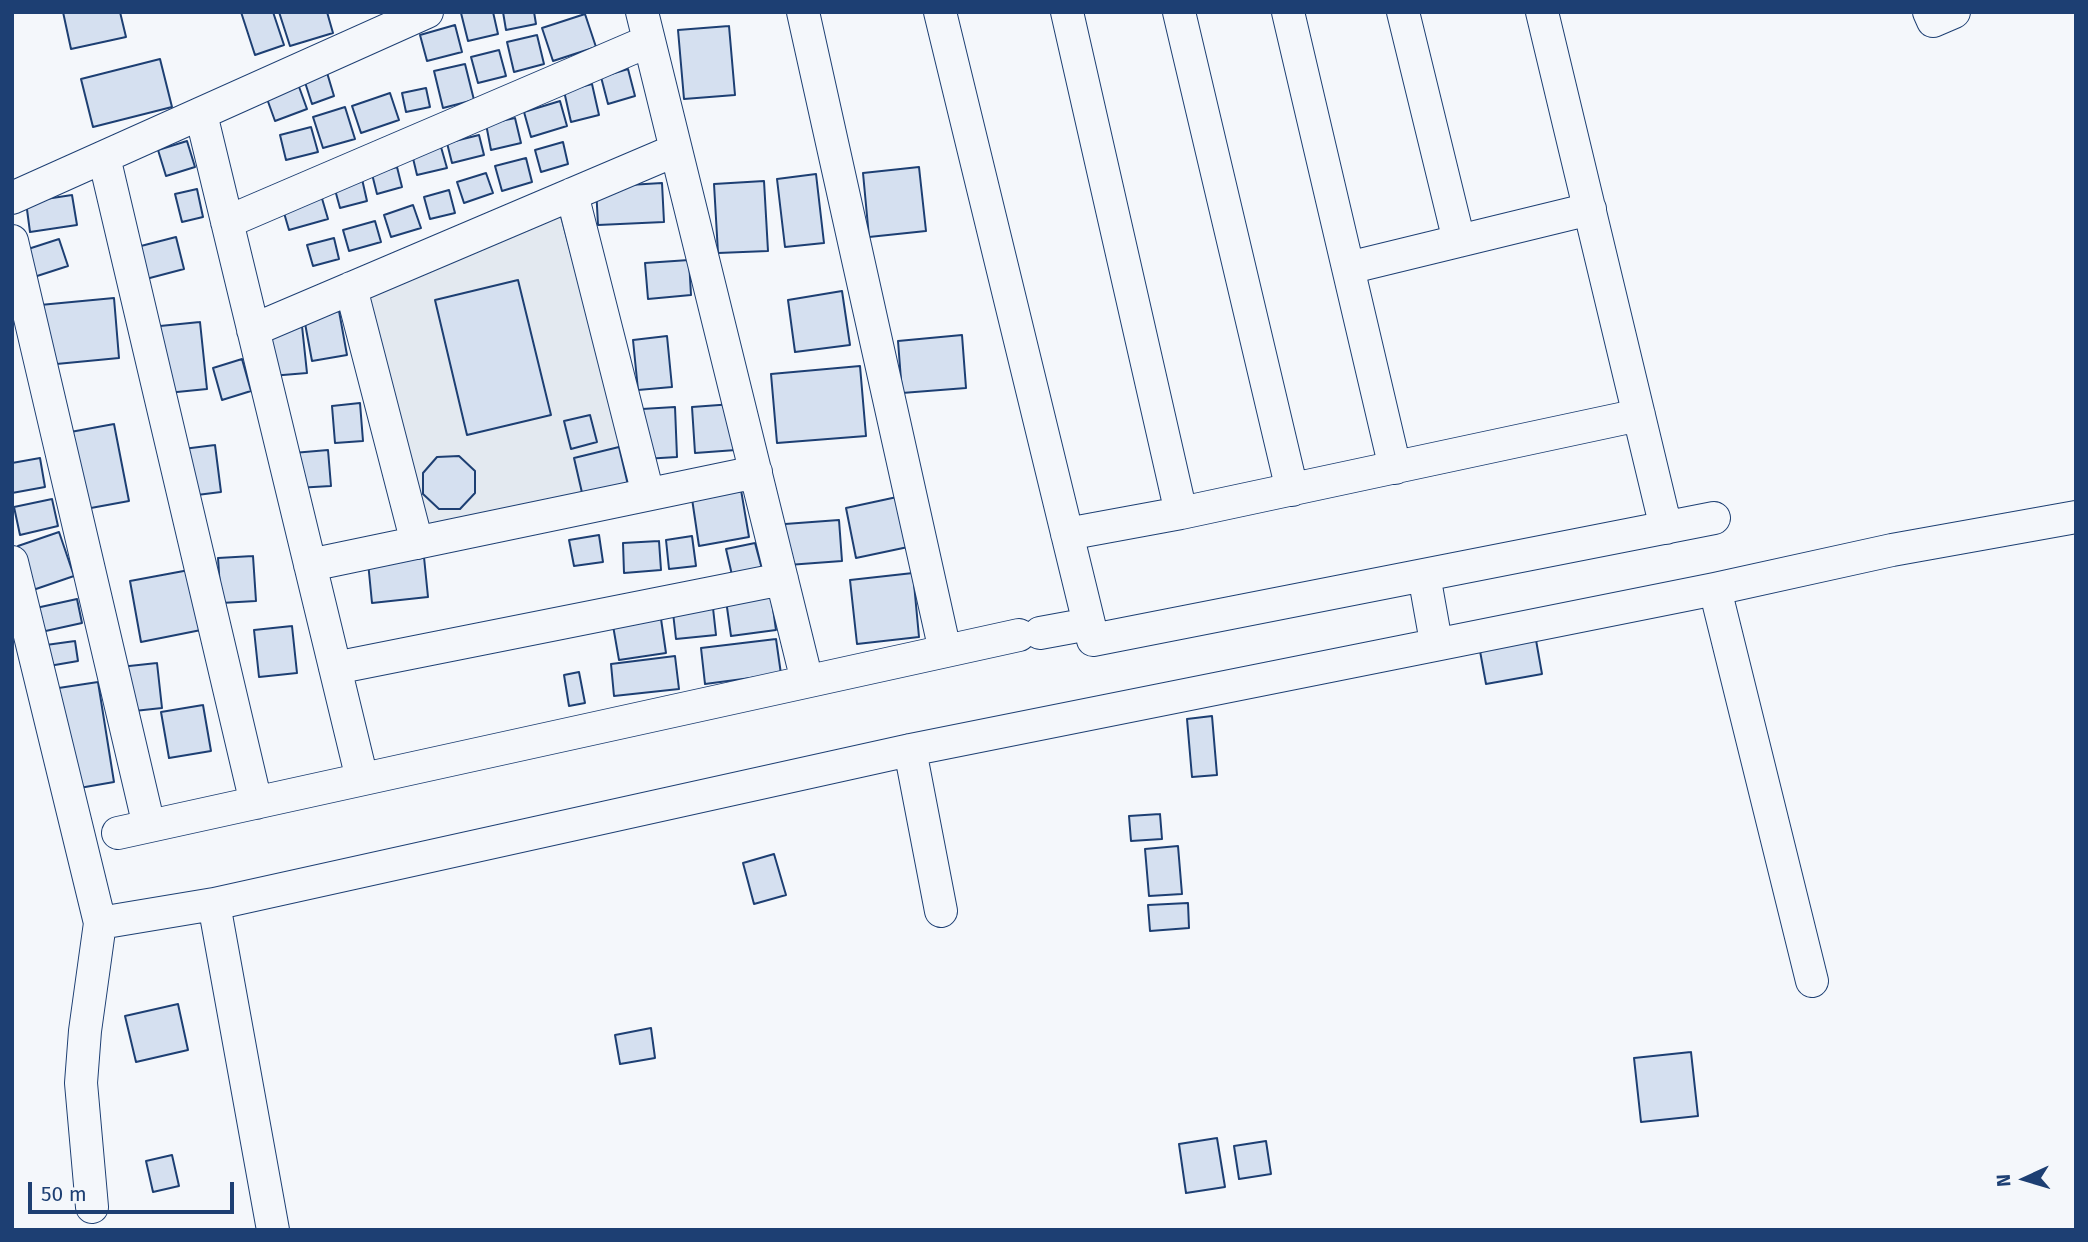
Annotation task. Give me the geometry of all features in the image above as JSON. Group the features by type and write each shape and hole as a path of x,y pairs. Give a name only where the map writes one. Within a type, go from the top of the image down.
{"street":[{"path":"12,198 427,12"},
{"path":"803,12 945,651"},
{"path":"940,12 1093,640 1714,518"},
{"path":"1067,12 1181,513"},
{"path":"1179,12 1292,490"},
{"path":"1288,12 1395,468"},
{"path":"1403,12 1459,241"},
{"path":"1542,12 1666,527"},
{"path":"1929,12 1933,21 1954,12"},
{"path":"227,222 646,27 807,681"},
{"path":"201,114 362,779"},
{"path":"253,330 676,150"},
{"path":"104,157 256,803"},
{"path":"572,194 648,494"},
{"path":"1348,268 1590,209"},
{"path":"12,241 149,826"},
{"path":"351,288 417,543"},
{"path":"1067,534 1292,490 1639,415"},
{"path":"310,565 756,472"},
{"path":"100,923 214,904 910,750 1715,589 1892,550 2076,517"},
{"path":"12,562 100,923 85,1031 81,1083 92,1207"},
{"path":"1424,575 1434,631"},
{"path":"335,668 782,579"},
{"path":"1715,589 1812,981"},
{"path":"118,833 945,651 1089,624"},
{"path":"910,750 941,911"},
{"path":"214,904 273,1230"}],"shaded area":[{"path":"560,213 635,487 426,531 363,293"}],"building":[{"path":"63,12 120,12 126,37 71,49"},
{"path":"241,12 273,12 284,45 255,55"},
{"path":"279,12 327,12 333,33 290,46"},
{"path":"493,12 498,34 468,41 461,13"},
{"path":"503,12 534,12 536,24 506,30"},
{"path":"585,14 596,47 553,61 542,28"},
{"path":"455,25 462,52 427,61 420,35"},
{"path":"729,26 735,95 684,99 678,30"},
{"path":"537,35 544,64 514,72 507,42"},
{"path":"499,50 506,76 478,83 471,57"},
{"path":"160,59 172,107 93,127 81,79"},
{"path":"465,64 474,100 443,108 434,71"},
{"path":"325,66 334,96 312,104 302,73"},
{"path":"628,69 635,96 608,104 601,77"},
{"path":"298,84 307,109 275,121 266,96"},
{"path":"592,84 599,115 571,122 564,91"},
{"path":"426,88 430,107 406,112 402,93"},
{"path":"390,93 399,120 361,133 352,106"},
{"path":"560,101 567,126 531,137 524,112"},
{"path":"345,107 355,139 323,148 313,117"},
{"path":"515,118 521,143 491,150 486,124"},
{"path":"311,127 318,152 286,160 280,135"},
{"path":"479,135 484,155 452,163 447,143"},
{"path":"187,141 195,167 166,176 158,150"},
{"path":"563,142 568,164 541,172 535,150"},
{"path":"441,147 447,168 417,175 412,154"},
{"path":"526,158 532,182 502,191 495,166"},
{"path":"397,167 402,187 377,194 372,174"},
{"path":"919,167 926,231 869,237 863,173"},
{"path":"486,173 493,193 464,203 457,182"},
{"path":"816,174 824,243 785,247 777,179"},
{"path":"362,179 367,201 340,208 334,186"},
{"path":"764,181 768,251 718,253 714,184"},
{"path":"662,183 664,222 598,225 596,187"},
{"path":"197,189 203,217 182,222 175,194"},
{"path":"449,190 455,213 430,219 424,197"},
{"path":"72,195 77,225 30,232 26,202"},
{"path":"321,195 328,219 289,230 282,206"},
{"path":"413,205 421,228 391,237 384,215"},
{"path":"375,221 381,242 349,251 343,230"},
{"path":"176,237 184,269 146,279 137,247"},
{"path":"334,238 339,259 313,266 307,245"},
{"path":"59,239 68,266 34,277 25,250"},
{"path":"689,260 691,295 648,299 645,263"},
{"path":"518,280 551,415 467,435 435,300"},
{"path":"842,291 850,345 795,352 788,300"},
{"path":"114,298 119,358 46,365 40,305"},
{"path":"339,311 347,355 312,361 304,318"},
{"path":"200,322 207,389 167,393 160,326"},
{"path":"302,326 307,373 271,376 266,330"},
{"path":"962,335 966,388 902,393 898,341"},
{"path":"667,336 672,387 638,390 633,340"},
{"path":"242,359 251,391 222,400 213,368"},
{"path":"860,366 866,436 777,443 771,374"},
{"path":"360,403 363,441 335,443 332,406"},
{"path":"733,404 736,450 695,453 692,407"},
{"path":"675,407 677,457 644,459 642,409"},
{"path":"590,415 597,442 571,449 564,421"},
{"path":"114,424 129,501 80,510 65,433"},
{"path":"215,445 221,492 189,496 183,449"},
{"path":"619,447 628,485 583,497 574,458"},
{"path":"328,450 331,486 296,488 293,453"},
{"path":"459,456 475,471 475,493 460,509 439,509 423,494 423,473 437,457"},
{"path":"40,458 45,487 12,493 12,463"},
{"path":"740,484 749,537 699,546 691,492"},
{"path":"897,497 908,547 856,558 846,508"},
{"path":"52,499 58,526 20,535 14,507"},
{"path":"839,520 842,561 788,565 785,524"},
{"path":"59,532 74,576 33,590 18,546"},
{"path":"599,535 603,562 574,566 569,540"},
{"path":"692,536 696,566 669,569 666,540"},
{"path":"659,541 661,570 624,573 623,543"},
{"path":"755,543 762,569 732,575 726,549"},
{"path":"253,556 256,601 221,603 218,558"},
{"path":"424,557 428,597 372,603 368,562"},
{"path":"189,570 201,630 141,642 130,581"},
{"path":"913,573 919,637 857,644 850,580"},
{"path":"770,587 776,630 731,636 725,593"},
{"path":"77,599 82,623 41,632 36,608"},
{"path":"712,599 716,635 676,639 672,604"},
{"path":"660,612 666,653 619,660 612,620"},
{"path":"292,626 297,673 259,677 254,630"},
{"path":"776,639 781,674 705,684 701,648"},
{"path":"1536,640 1542,674 1486,684 1480,651"},
{"path":"75,641 78,661 49,666 46,645"},
{"path":"675,656 679,689 614,696 611,664"},
{"path":"157,663 162,708 125,712 120,667"},
{"path":"579,672 585,703 569,706 564,675"},
{"path":"98,682 114,782 68,790 52,689"},
{"path":"203,705 211,751 169,758 161,712"},
{"path":"1212,716 1217,775 1192,777 1187,719"},
{"path":"1160,814 1162,839 1131,841 1129,816"},
{"path":"1178,846 1182,894 1149,896 1145,849"},
{"path":"774,854 786,895 754,904 743,863"},
{"path":"1188,903 1189,928 1150,931 1148,905"},
{"path":"178,1004 188,1050 136,1062 125,1016"},
{"path":"651,1028 655,1058 620,1064 615,1035"},
{"path":"1691,1052 1698,1116 1641,1122 1634,1058"},
{"path":"1217,1138 1225,1187 1186,1193 1179,1144"},
{"path":"1266,1141 1271,1174 1239,1179 1234,1146"},
{"path":"172,1155 179,1186 153,1192 146,1161"}]}
